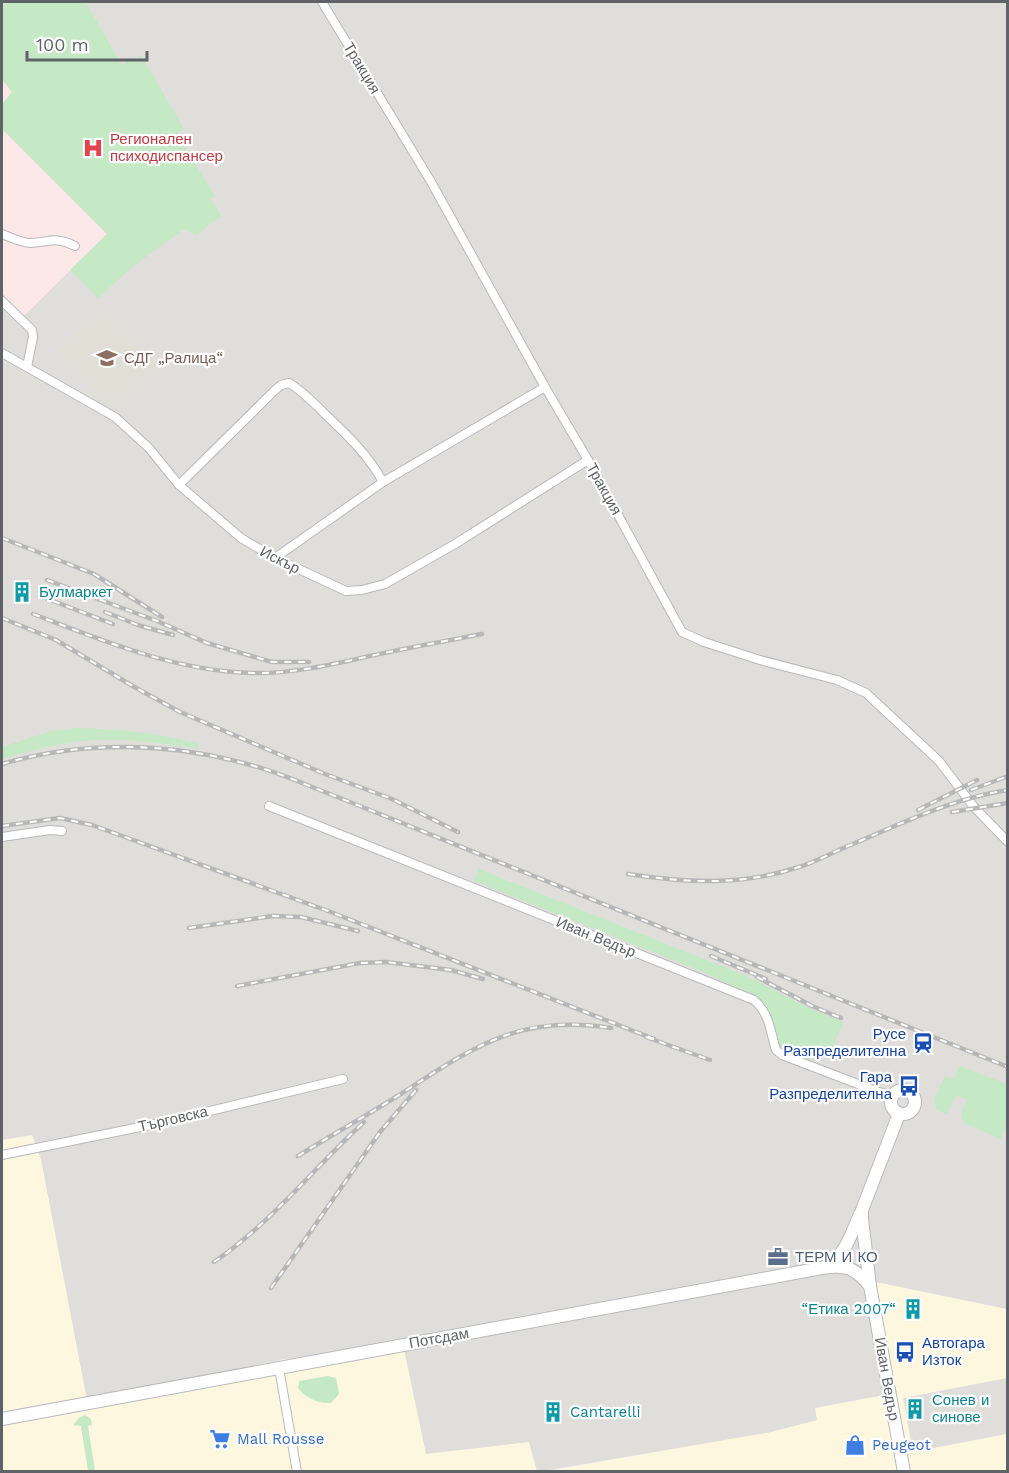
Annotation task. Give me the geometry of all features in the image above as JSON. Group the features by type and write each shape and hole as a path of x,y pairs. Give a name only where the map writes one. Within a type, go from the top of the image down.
{"street":[{"name":"Тракция","path":"322,2 430,180 682,632 716,646 837,680 866,693 939,761 974,807 1008,842"},
{"path":"2,234 29,243 48,239 66,241 75,246"},
{"path":"2,301 32,330 33,338 27,367"},
{"name":"Искър","path":"2,353 115,417 149,448 179,485 241,538 275,558 346,591 362,590 385,584 455,544 588,460"},
{"path":"179,485 274,391 281,385 289,383 302,392 361,448 383,482"},
{"path":"275,558 383,482 545,387"},
{"name":"Иван Ведър","path":"269,806 754,1000 764,1009 771,1027 775,1048 782,1055 892,1097"},
{"path":"2,837 50,830 62,831"},
{"name":"Търговска","path":"2,1155 160,1123 343,1079"},
{"path":"905,1090 914,1096 915,1104 911,1112 899,1114 893,1109 892,1097 897,1091 905,1090"},
{"name":"Иван Ведър","path":"899,1114 862,1210 870,1286 904,1472"},
{"path":"822,1268 834,1261 842,1252 862,1210"},
{"name":"Потсдам","path":"2,1419 822,1268 852,1269 870,1286"},
{"path":"279,1368 297,1472"}],"shaded area":[{"path":"2,2 1007,2 1007,1309 876,1282 870,1287 889,1394 815,1408 817,1420 771,1432 543,1471 537,1471 529,1442 426,1454 403,1345 285,1359 87,1400 41,1159 32,1135 2,1140"},
{"name":"Регионален психодиспансер","path":"2,2 86,2 122,65 107,234 24,316 2,293"},
{"name":"СДГ „Ралица“","path":"102,310 156,365 112,406 59,351"},
{"path":"32,1134 41,1159 87,1400 285,1359 404,1345 529,1442 537,1471 2,1472 2,1140"},
{"path":"876,1282 1007,1309 1007,1471 543,1472 771,1432 816,1420 815,1408 889,1394 870,1286"},
{"name":"Сонев и синове","path":"1007,1378 1007,1434 913,1452 903,1398"}],"green space":[{"name":"Регионален психодиспансер","path":"2,2 86,2 122,65 141,55 184,129 177,134 215,196 211,199 221,216 196,235 184,229 132,267 98,298 70,270 107,234 2,129 2,104 12,92 2,79"},
{"path":"76,728 138,732 199,744 197,748 135,741 88,740 46,747 2,759 2,747 51,731"},
{"path":"479,869 749,977 809,1008 843,1022 832,1050 811,1061 783,1050 779,1045 768,1007 756,996 703,972 474,881"},
{"path":"960,1066 1007,1084 1007,1122 1001,1139 964,1123 961,1114 967,1099 956,1095 947,1114 936,1110 935,1097 945,1076 954,1079"},
{"path":"328,1376 336,1378 339,1394 331,1403 313,1400 298,1388 299,1381"},
{"path":"85,1415 91,1419 92,1425 88,1426 95,1471 88,1471 81,1426 73,1425"}],"railway":[{"path":"2,538 94,574 162,617"},
{"path":"47,580 157,621 207,643 272,662 309,662"},
{"path":"40,596 113,624"},
{"path":"105,612 173,635"},
{"path":"33,614 113,644 168,661 195,667 252,673 307,669 482,634"},
{"path":"2,618 56,640 180,712 325,774 392,799 458,832"},
{"path":"2,764 64,751 128,747 192,752 265,769 1008,1067"},
{"path":"971,790 1008,776"},
{"path":"918,810 977,780"},
{"path":"628,874 714,881 778,873 813,862 948,805 1008,790"},
{"path":"952,812 1008,803"},
{"path":"2,826 60,818 92,825 328,911 654,1039"},
{"path":"189,928 273,916 301,917 358,931"},
{"path":"711,956 766,979"},
{"path":"237,986 360,963 386,962 451,970 483,979"},
{"path":"757,977 812,1006 841,1018"},
{"path":"298,1156 448,1064 496,1039 548,1026 578,1025 611,1028"},
{"path":"646,1037 710,1060"},
{"path":"271,1288 380,1132 416,1090"},
{"path":"214,1262 235,1247 273,1213 364,1122"}],"place":[{"name":"Регионален психодиспансер","path":"93,148"},
{"name":"СДГ „Ралица“","path":"107,358"},
{"name":"Булмаркет","path":"22,592"},
{"name":"Русе Разпределителна","path":"923,1043"},
{"name":"Гара Разпределителна","path":"909,1086"},
{"name":"ТЕРМ И КО","path":"778,1257"},
{"name":"“Етика 2007“","path":"913,1309"},
{"name":"Автогара Изток","path":"905,1352"},
{"name":"Сонев и синове","path":"915,1409"},
{"name":"Cantarelli","path":"553,1412"},
{"name":"Mall Rousse","path":"220,1439"},
{"name":"Peugeot","path":"855,1445"}]}
